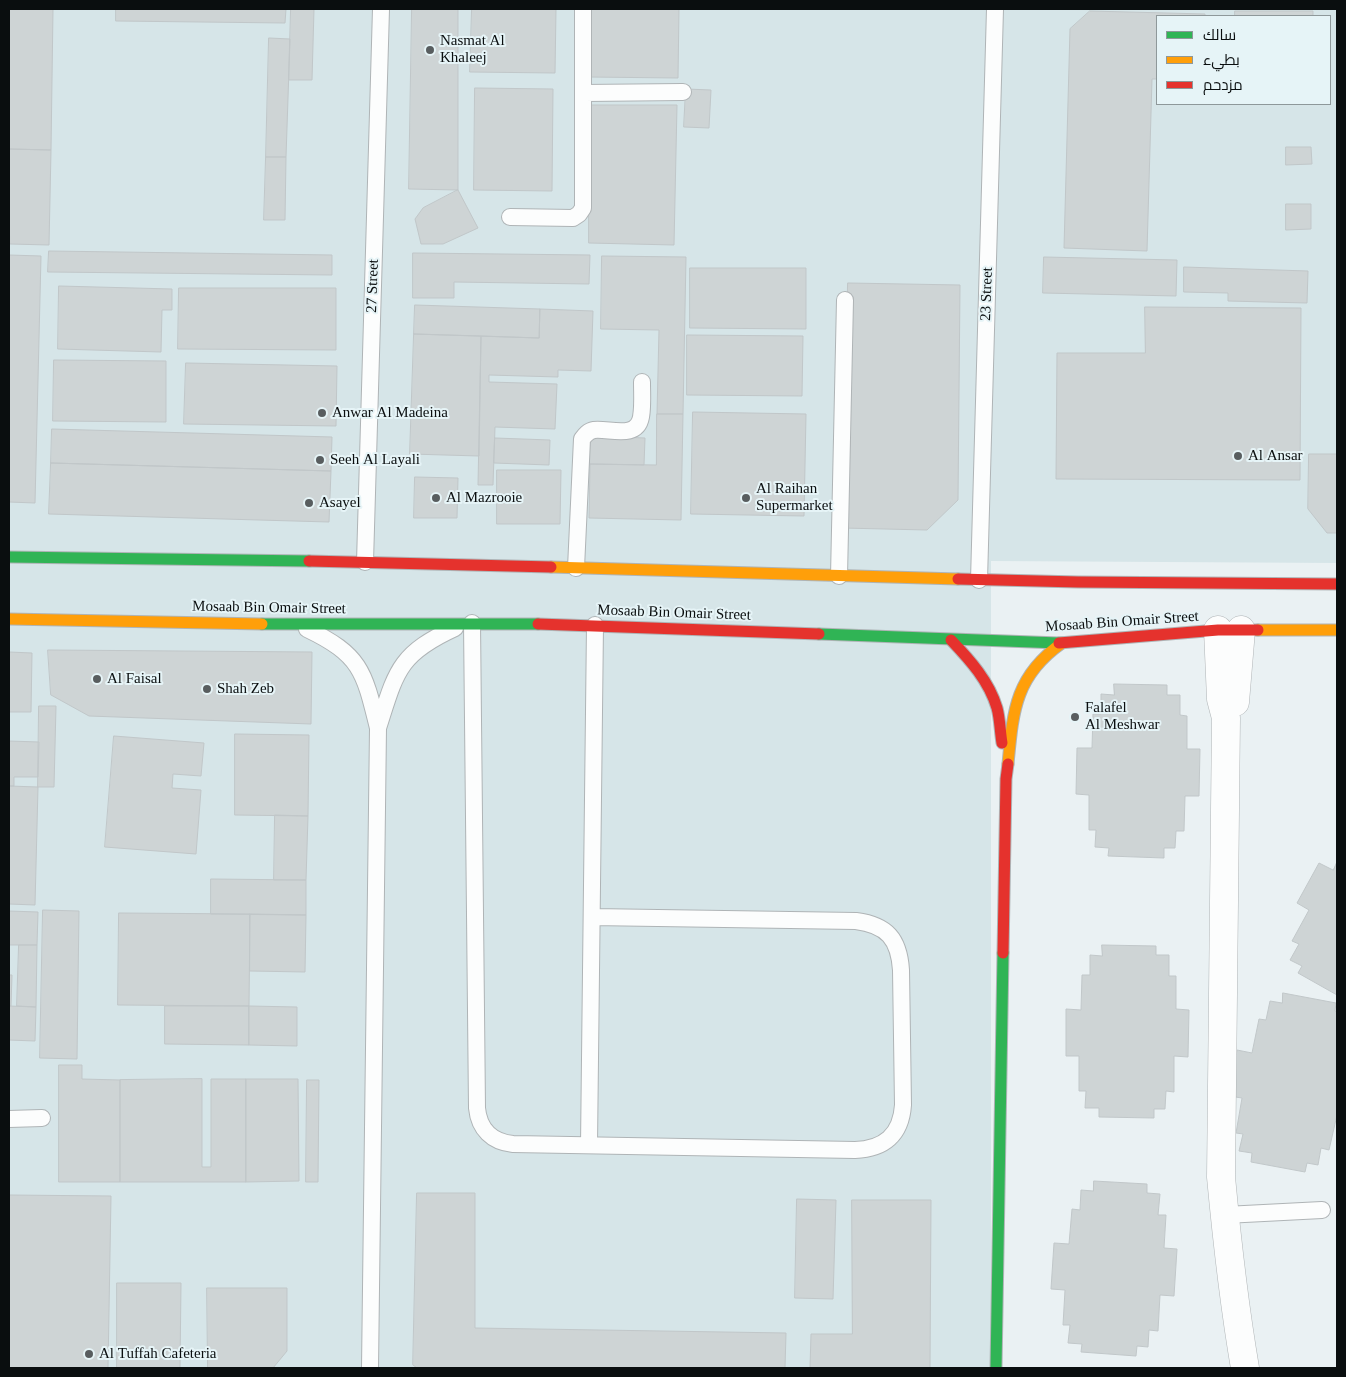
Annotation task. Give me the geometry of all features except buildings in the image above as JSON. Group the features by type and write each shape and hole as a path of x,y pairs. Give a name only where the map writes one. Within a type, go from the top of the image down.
{"street":[{"path":"9,557 365,562 979,580 1337,584"},
{"name":"Mosaab Bin Omair Street","path":"9,619 298,625 468,623 595,625 1062,643 1230,630 1337,630"},
{"path":"1230,630 1220,699 1226,718 1221,1168 1224,1215 1244,1368"},
{"path":"951,640 982,676 997,708 1006,779"},
{"path":"996,1368 1006,779 1016,706 1021,690 1028,675 1041,658 1062,643"}],"lane":[{"name":"27 Street","path":"365,562 381,9"},
{"path":"510,217 573,218 583,208 583,9"},
{"name":"23 Street","path":"979,580 995,9"},
{"path":"584,92 683,92"},
{"path":"839,576 845,300"},
{"path":"576,568 582,439 587,433 594,430 626,432 634,429 642,416 642,382"},
{"path":"378,728 391,685 405,661 424,643 468,623 478,1118 487,1134 495,1140 504,1143 866,1150 876,1147 894,1134 903,1116 904,1105 900,955 895,941 885,930 871,923 856,921 592,917"},
{"path":"298,625 338,646 352,658 362,672 369,688 378,728 370,1368"},
{"path":"589,1145 595,625"},
{"path":"9,1118 42,1118"},
{"path":"1224,1215 1322,1210"}],"shaded area":[{"path":"9,9 1337,9 1337,563 991,561 991,1368 9,1368"}],"traffic: fast":[{"path":"9,557 309,561"},
{"path":"262,624 538,624"},
{"path":"819,634 1059,643"},
{"path":"996,1368 1003,953"}],"traffic: slow":[{"path":"551,567 958,579"},
{"path":"9,619 262,624"},
{"path":"1258,630 1337,630"},
{"path":"1008,764 1012,727 1019,696 1034,668 1062,643"}],"traffic: jam":[{"path":"309,561 551,567"},
{"path":"958,579 1337,584"},
{"path":"538,624 819,634"},
{"path":"1059,643 1218,630 1258,630"},
{"path":"951,640 972,663 994,698 1002,743"},
{"path":"1003,953 1006,779 1008,764"}],"place":[{"name":"Nasmat Al Khaleej","path":"430,50"},
{"name":"Anwar Al Madeina","path":"322,413"},
{"name":"Al Ansar","path":"1238,456"},
{"name":"Seeh Al Layali","path":"320,460"},
{"name":"Al Mazrooie","path":"436,498"},
{"name":"Al Raihan Supermarket","path":"746,498"},
{"name":"Asayel","path":"309,503"},
{"name":"Al Faisal","path":"97,679"},
{"name":"Shah Zeb","path":"207,689"},
{"name":"Falafel Al Meshwar","path":"1075,717"},
{"name":"Al Tuffah Cafeteria","path":"89,1354"}]}
